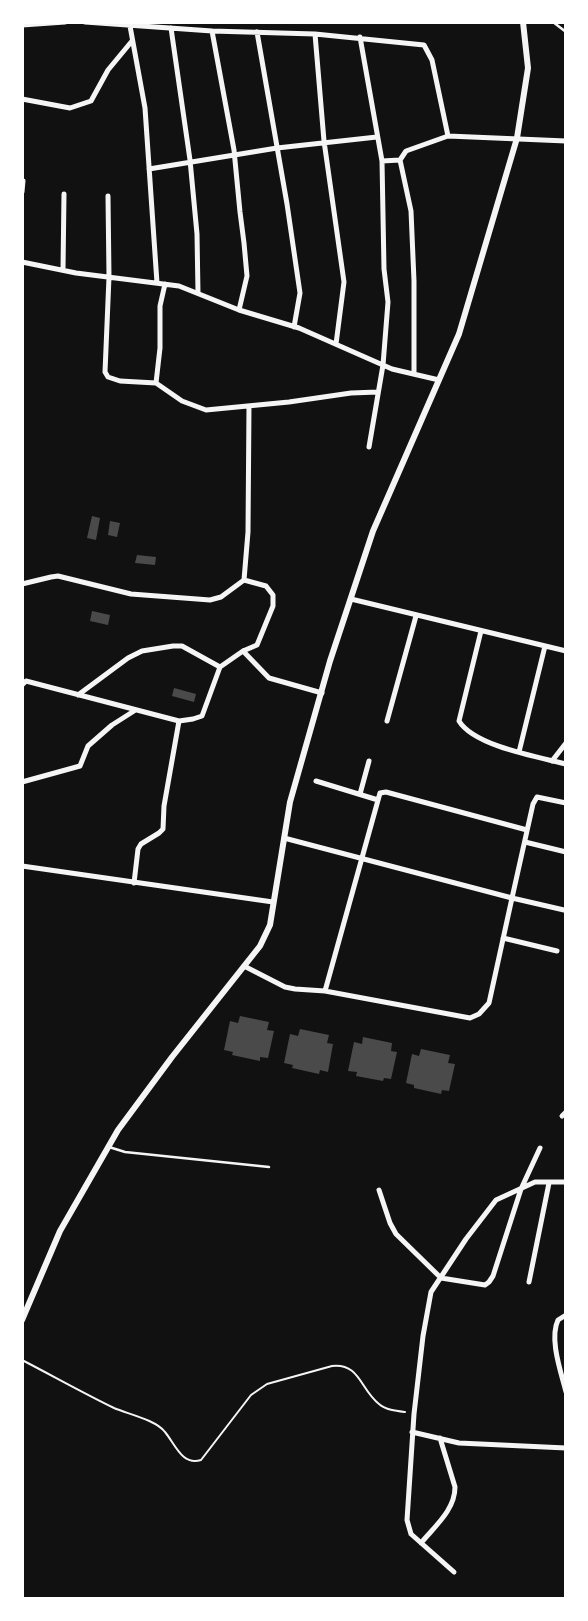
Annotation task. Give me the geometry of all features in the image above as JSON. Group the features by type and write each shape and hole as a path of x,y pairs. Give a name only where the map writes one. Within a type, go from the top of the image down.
{"street":[{"path":"22,24 65,22"},
{"path":"85,22 212,31 360,37 424,45 432,60 448,136"},
{"path":"22,1320 60,1230 118,1130 172,1057 260,946 270,925 290,802 330,661 373,531 459,334 517,138 528,68 523,22"},
{"path":"130,26 145,108 157,283"},
{"path":"171,28 190,162 197,234 198,294"},
{"path":"212,31 234,155 244,243 247,276 239,310"},
{"path":"257,32 287,204 300,293 294,327"},
{"path":"315,34 324,142 344,282 336,344"},
{"path":"360,37 376,137 382,161 384,269 388,302 383,365 369,447"},
{"path":"22,100 70,108 91,100 108,70 132,41"},
{"path":"414,374 414,281 411,211 400,160 406,150 448,136 566,141"},
{"path":"149,169 277,148 376,137"},
{"path":"382,161 400,160"},
{"path":"22,192 23,181"},
{"path":"63,270 64,194"},
{"path":"108,196 109,277 105,372 108,377 114,380 156,383 182,401 206,410 378,392"},
{"path":"22,262 63,270 179,286 239,310 294,327 392,369 439,380"},
{"path":"156,383 160,348 160,306 165,284"},
{"path":"22,584 58,576 130,594 210,600 221,597 244,580 248,532 249,406"},
{"path":"22,685 26,681 134,711 179,721 202,716 220,667 257,645 273,606 273,595 266,586 244,580"},
{"path":"351,599 566,651"},
{"path":"387,722 416,616"},
{"path":"481,631 459,721 462,727 477,737 519,752 566,764"},
{"path":"78,695 128,658 142,650 182,646 220,667"},
{"path":"519,752 545,646"},
{"path":"244,651 269,678 322,693"},
{"path":"22,782 80,766 88,746 112,725 134,711"},
{"path":"134,883 140,844 160,833 163,829 164,806 179,721"},
{"path":"552,761 566,742"},
{"path":"360,794 369,761"},
{"path":"316,781 378,800"},
{"path":"325,991 380,793 386,792 527,830"},
{"path":"244,966 285,987 325,991 470,1018 479,1014 489,1003 533,804 537,797 566,803"},
{"path":"284,838 564,910"},
{"path":"525,842 566,852"},
{"path":"22,866 273,902"},
{"path":"503,938 557,951"},
{"path":"379,1190 390,1223 396,1234 441,1278 485,1285 493,1276 521,1189 540,1148"},
{"path":"454,1572 411,1534 407,1520 412,1432 423,1336 432,1292 466,1239 496,1200 536,1182 566,1182"},
{"path":"529,1282 549,1183"},
{"path":"566,1315 558,1320 555,1332 555,1345 566,1392"},
{"path":"412,1432 459,1443 566,1448"},
{"path":"421,1543 451,1507 455,1495 456,1487 440,1438"}],"lane":[{"path":"553,22 566,32"},
{"path":"108,1147 125,1152 269,1167"}],"path":[{"path":"22,1360 108,1405 160,1427 182,1456 194,1462 201,1460 251,1395 259,1389 267,1384 332,1366 340,1365 353,1370 381,1406 414,1414"}],"building":[{"path":"92,516 100,518 96,540 87,538"},
{"path":"110,521 120,523 117,537 108,535"},
{"path":"137,555 156,557 155,565 135,563"},
{"path":"92,611 110,615 108,625 90,621"},
{"path":"174,688 196,694 194,702 172,696"},
{"path":"240,1016 269,1022 267,1030 274,1031 268,1058 260,1057 260,1061 232,1055 233,1052 224,1050 230,1021 238,1023"},
{"path":"300,1029 329,1035 327,1043 333,1044 328,1072 320,1070 319,1074 292,1068 293,1065 284,1063 290,1034 298,1036"},
{"path":"363,1037 392,1043 391,1051 397,1052 391,1079 384,1078 383,1081 356,1076 357,1072 348,1071 354,1042 362,1044"},
{"path":"421,1049 450,1055 448,1063 455,1064 449,1091 442,1090 441,1094 414,1088 414,1085 406,1083 412,1054 419,1056"}]}
